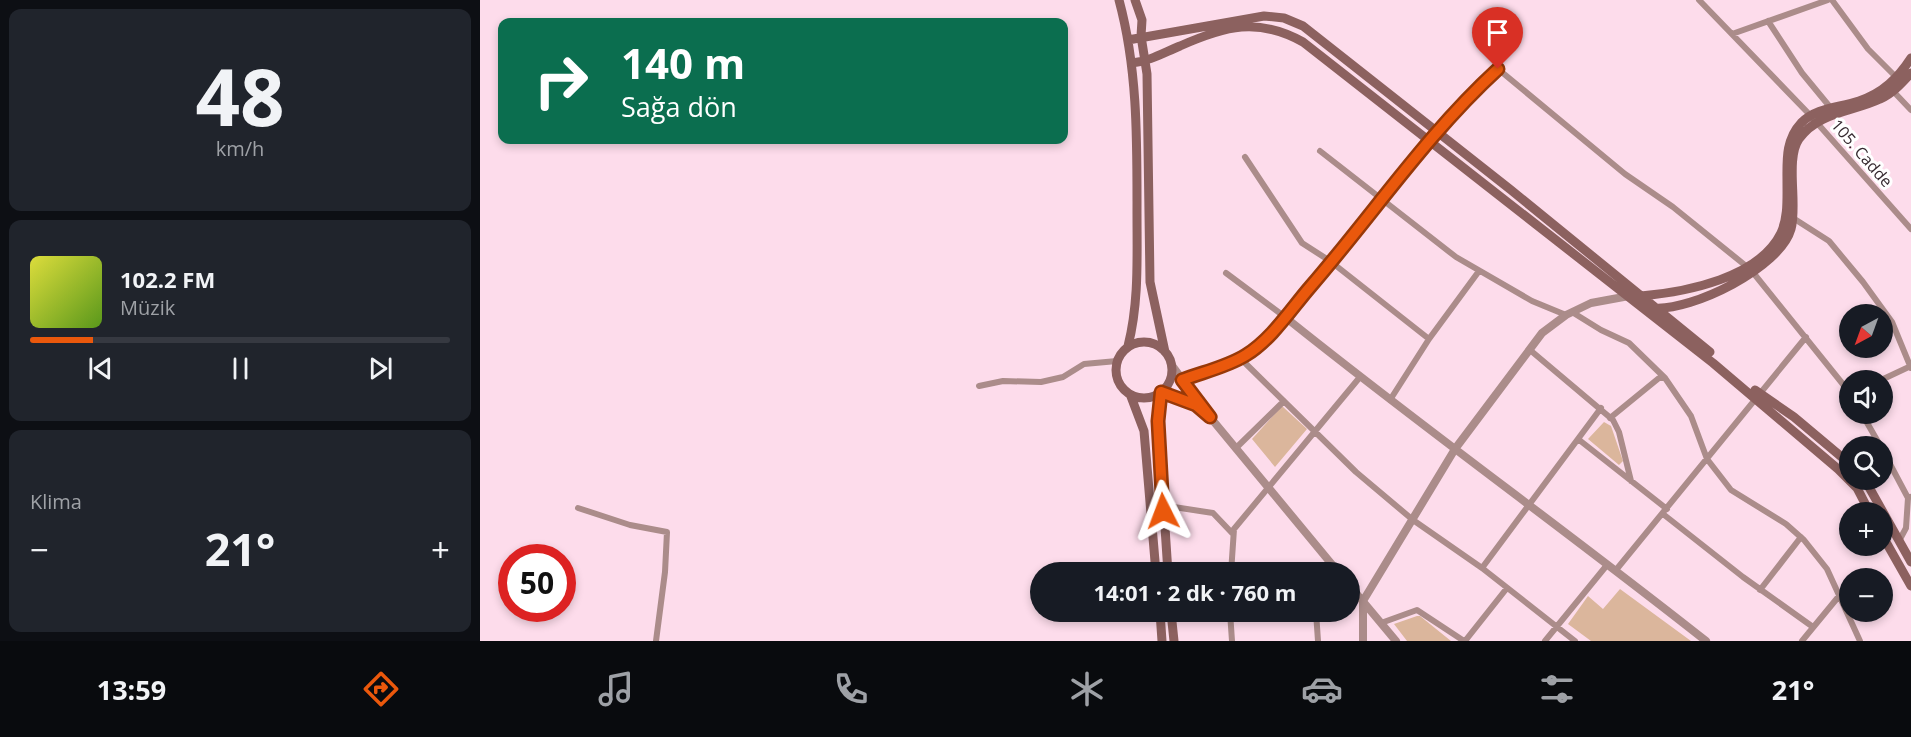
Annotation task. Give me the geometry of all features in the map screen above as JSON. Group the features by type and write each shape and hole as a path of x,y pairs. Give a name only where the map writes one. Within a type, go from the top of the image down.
{"main road":[{"path":"1119,0 1132,63 1137,143 1137,290 1135,321 1128,346 1117,361 1118,380 1131,394 1144,431 1155,562"},
{"path":"1131,394 1148,397 1161,392 1169,382 1172,364 1165,352 1150,282 1149,111 1141,36 1142,20 1136,0"},
{"path":"1128,40 1233,19 1264,16 1284,18 1303,26 1329,44 1658,309 1844,475 1857,488 1864,502"},
{"path":"1132,63 1145,61 1202,37 1231,28 1263,26 1282,30 1327,58 1643,307 1758,396 1794,417 1839,455"},
{"path":"1629,296 1688,291 1750,270 1780,234 1786,210 1787,150 1792,136 1830,107 1859,101 1885,88 1897,78 1911,58"},
{"path":"1643,307 1658,309 1683,304 1729,286 1750,270 1775,256 1785,243 1793,218 1795,147 1798,139 1814,118 1882,99 1911,73"},
{"path":"1128,346 1146,342 1155,344 1165,352"},
{"path":"1161,392 1158,421 1167,562"},
{"path":"1871,490 1911,562"},
{"path":"1893,555 1911,586"},
{"path":"1161,622 1162,641"},
{"path":"1172,622 1174,641"}],"street":[{"name":"105. Cadde","path":"1699,0 1814,118 1911,229"},
{"path":"1732,34 1830,0 1868,49 1897,78"},
{"path":"1768,21 1802,72 1830,107"},
{"path":"1182,380 1240,358 1268,337 1429,140 1462,102 1498,69 1616,167 1673,207 1750,270 1839,379"},
{"path":"1893,91 1911,110"},
{"path":"1320,151 1456,257 1532,301 1569,314 1629,343 1665,378 1691,416 1707,459 1731,490 1786,524 1801,537 1827,569 1839,596 1802,641"},
{"path":"1245,157 1296,236 1429,339"},
{"path":"1793,218 1829,241 1892,322 1911,367 1893,375"},
{"path":"1390,400 1429,339 1479,271"},
{"path":"1226,273 1706,641"},
{"path":"1363,641 1363,601 1455,449 1542,333 1569,314 1591,303 1629,296"},
{"path":"1616,570 1806,337"},
{"path":"1530,350 1611,418 1619,432 1631,481"},
{"path":"1240,358 1356,472 1413,520 1482,568 1575,641"},
{"path":"979,386 1003,381 1041,382 1063,377 1084,364 1117,361"},
{"path":"1172,364 1210,417 1330,562"},
{"path":"1232,562 1233,534 1238,523 1360,377"},
{"path":"1611,418 1659,378 1665,378"},
{"path":"1161,392 1196,405 1210,417"},
{"path":"1236,448 1284,401"},
{"path":"1482,568 1526,505 1601,408"},
{"path":"1578,439 1760,590 1813,627"},
{"path":"1893,468 1909,498 1906,528 1899,541"},
{"path":"1163,511 1174,507 1213,513 1233,534"},
{"path":"578,508 630,525 667,532 667,561 656,641"},
{"path":"1760,590 1801,537"},
{"path":"1545,641 1607,565"},
{"path":"1381,623 1417,610 1464,641 1507,588"},
{"path":"1360,598 1396,641"},
{"path":"1231,622 1232,641"},
{"path":"1316,622 1317,641"},
{"path":"1851,622 1860,641"}],"shaded area":[{"path":"1282,406 1307,429 1275,467 1252,439"},
{"path":"1604,422 1611,426 1623,461 1619,465 1588,439"},
{"path":"1620,589 1691,641 1591,641 1568,624 1588,596 1603,609"},
{"path":"1417,616 1451,641 1407,641 1394,624"}],"route":[{"path":"1163,511 1158,421 1161,392 1196,405 1210,417 1182,380 1247,355 1268,337 1346,245 1429,140 1462,102 1498,69"}]}
